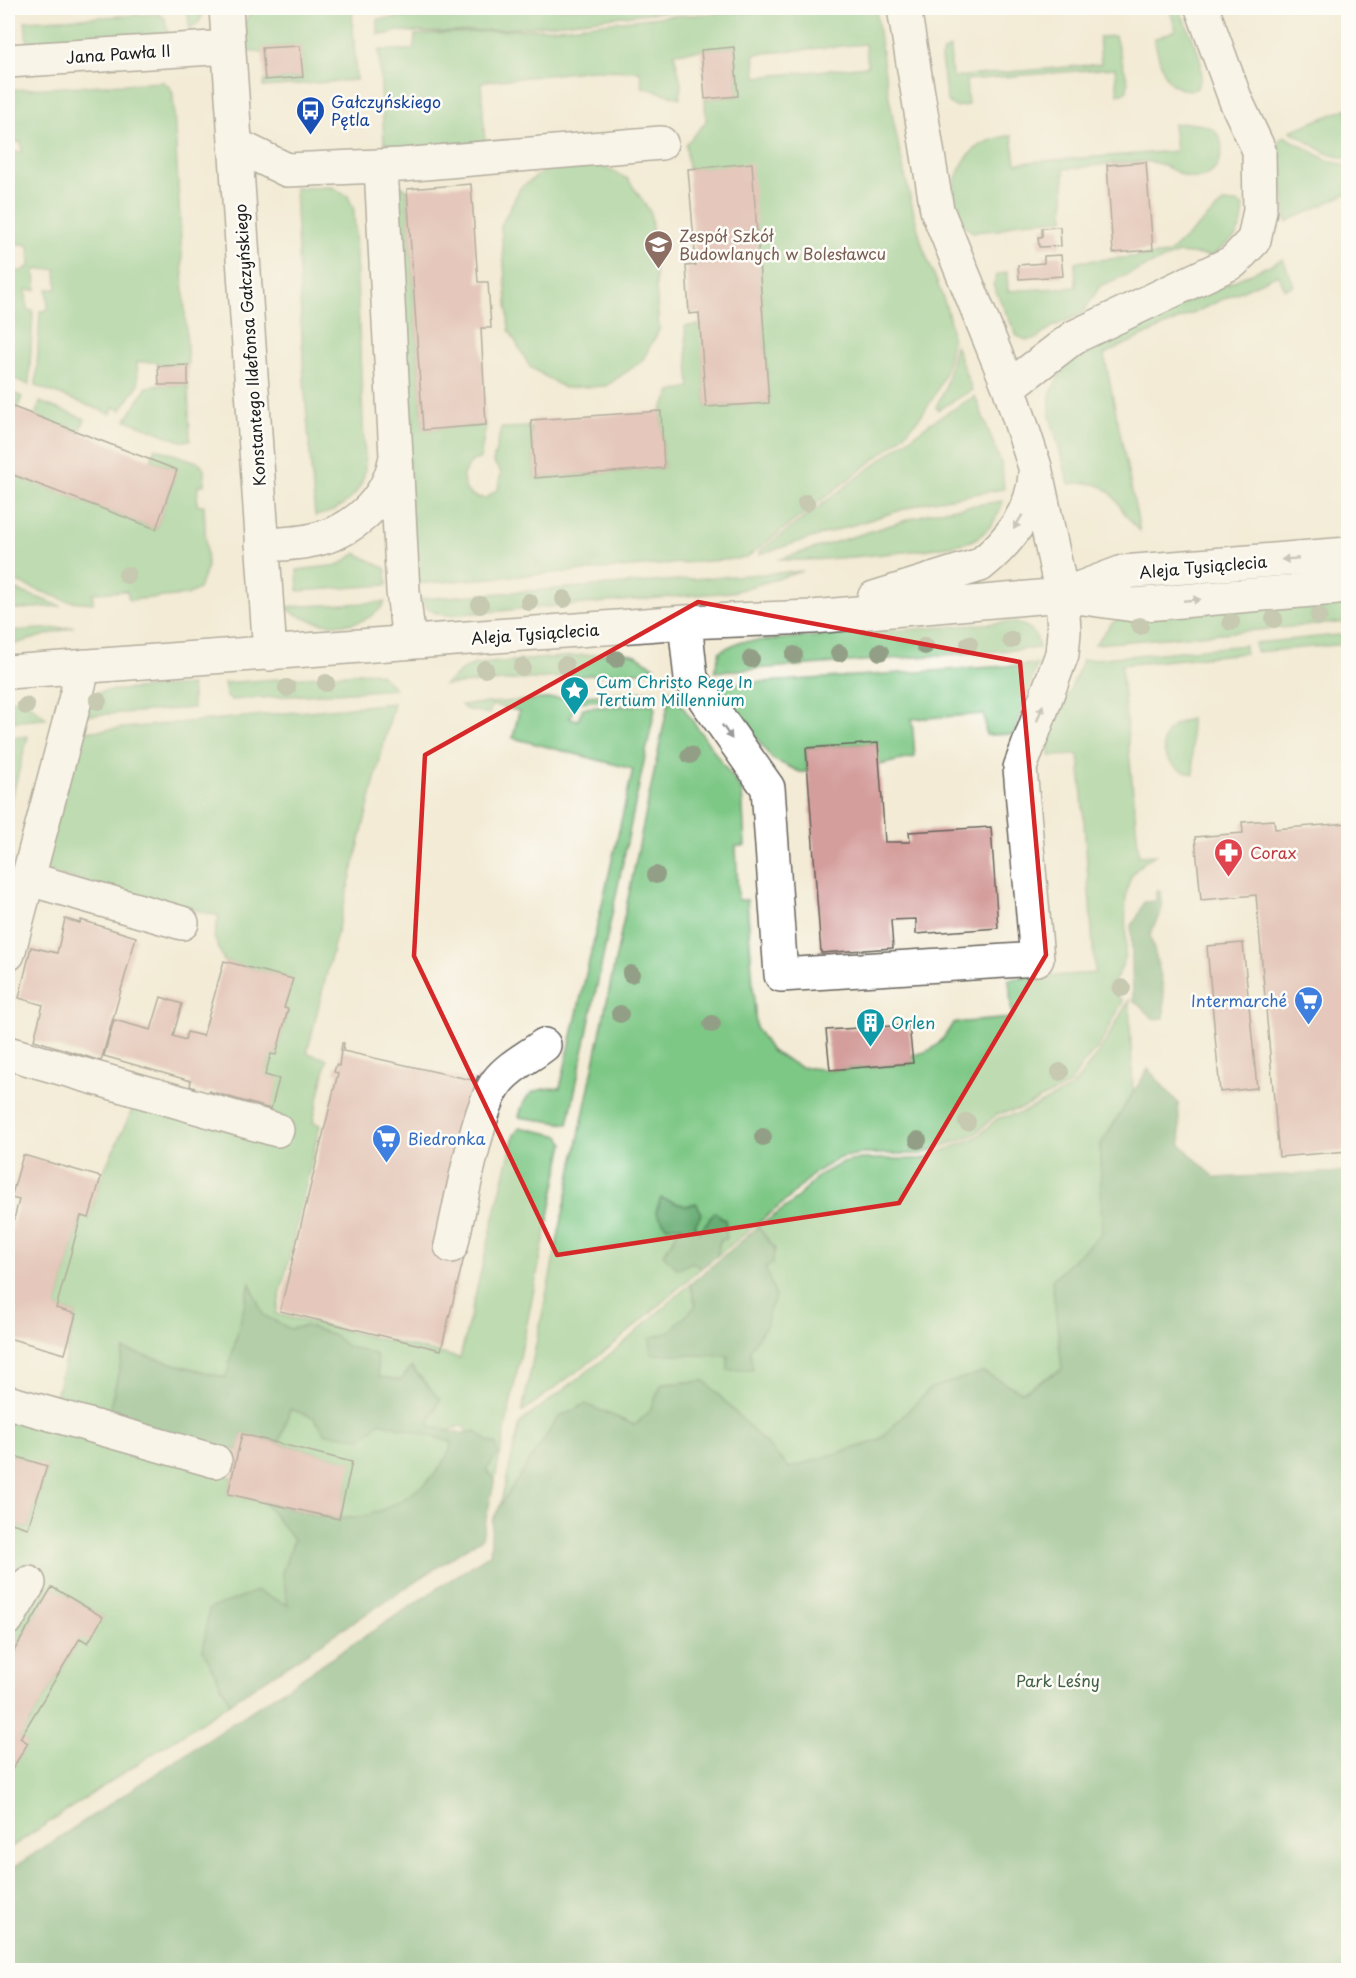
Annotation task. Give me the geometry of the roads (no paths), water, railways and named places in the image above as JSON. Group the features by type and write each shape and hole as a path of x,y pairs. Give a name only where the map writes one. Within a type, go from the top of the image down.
{"street":[{"name":"Konstantego Ildefonsa Gałczyńskiego","path":"226,8 270,654"},
{"path":"685,622 692,679 768,788 781,975 1037,959 1020,768 1062,654 1064,632 1062,595 1035,467 1009,387 937,210 904,8"},
{"path":"1009,387 1074,337 1233,262 1254,240 1260,210 1259,150 1236,101 1202,8"},
{"name":"Jana Pawła II","path":"8,61 228,46"},
{"path":"236,145 287,170 381,166 661,144"},
{"path":"381,166 403,591 409,642"},
{"path":"262,545 314,540 365,515 382,494 393,473 397,449"},
{"path":"812,617 980,565 994,554 1020,521 1032,493 1035,467"},
{"name":"Aleja Tysiąclecia","path":"1062,595 1123,573 1348,554"},
{"name":"Aleja Tysiąclecia","path":"8,672 685,622 812,617 1062,595 1134,605 1348,587"},
{"path":"8,954 84,666"},
{"path":"29,879 182,923"},
{"path":"451,1246 482,1118 496,1082 544,1044"},
{"path":"8,1053 277,1130"},
{"path":"8,1402 216,1461"},
{"path":"8,1618 29,1583"}],"place":[{"name":"Gałczyńskiego Pętla","path":"310,136"},
{"name":"Zespół Szkół Budowlanych w Bolesławcu","path":"658,270"},
{"name":"Cum Christo Rege In Tertium Millennium","path":"575,716"},
{"name":"Corax","path":"1229,878"},
{"name":"Intermarché","path":"1308,1026"},
{"name":"Orlen","path":"870,1048"},
{"name":"Biedronka","path":"387,1164"}],"park label":[{"name":"Park Leśny","path":"1058,1680"}]}
